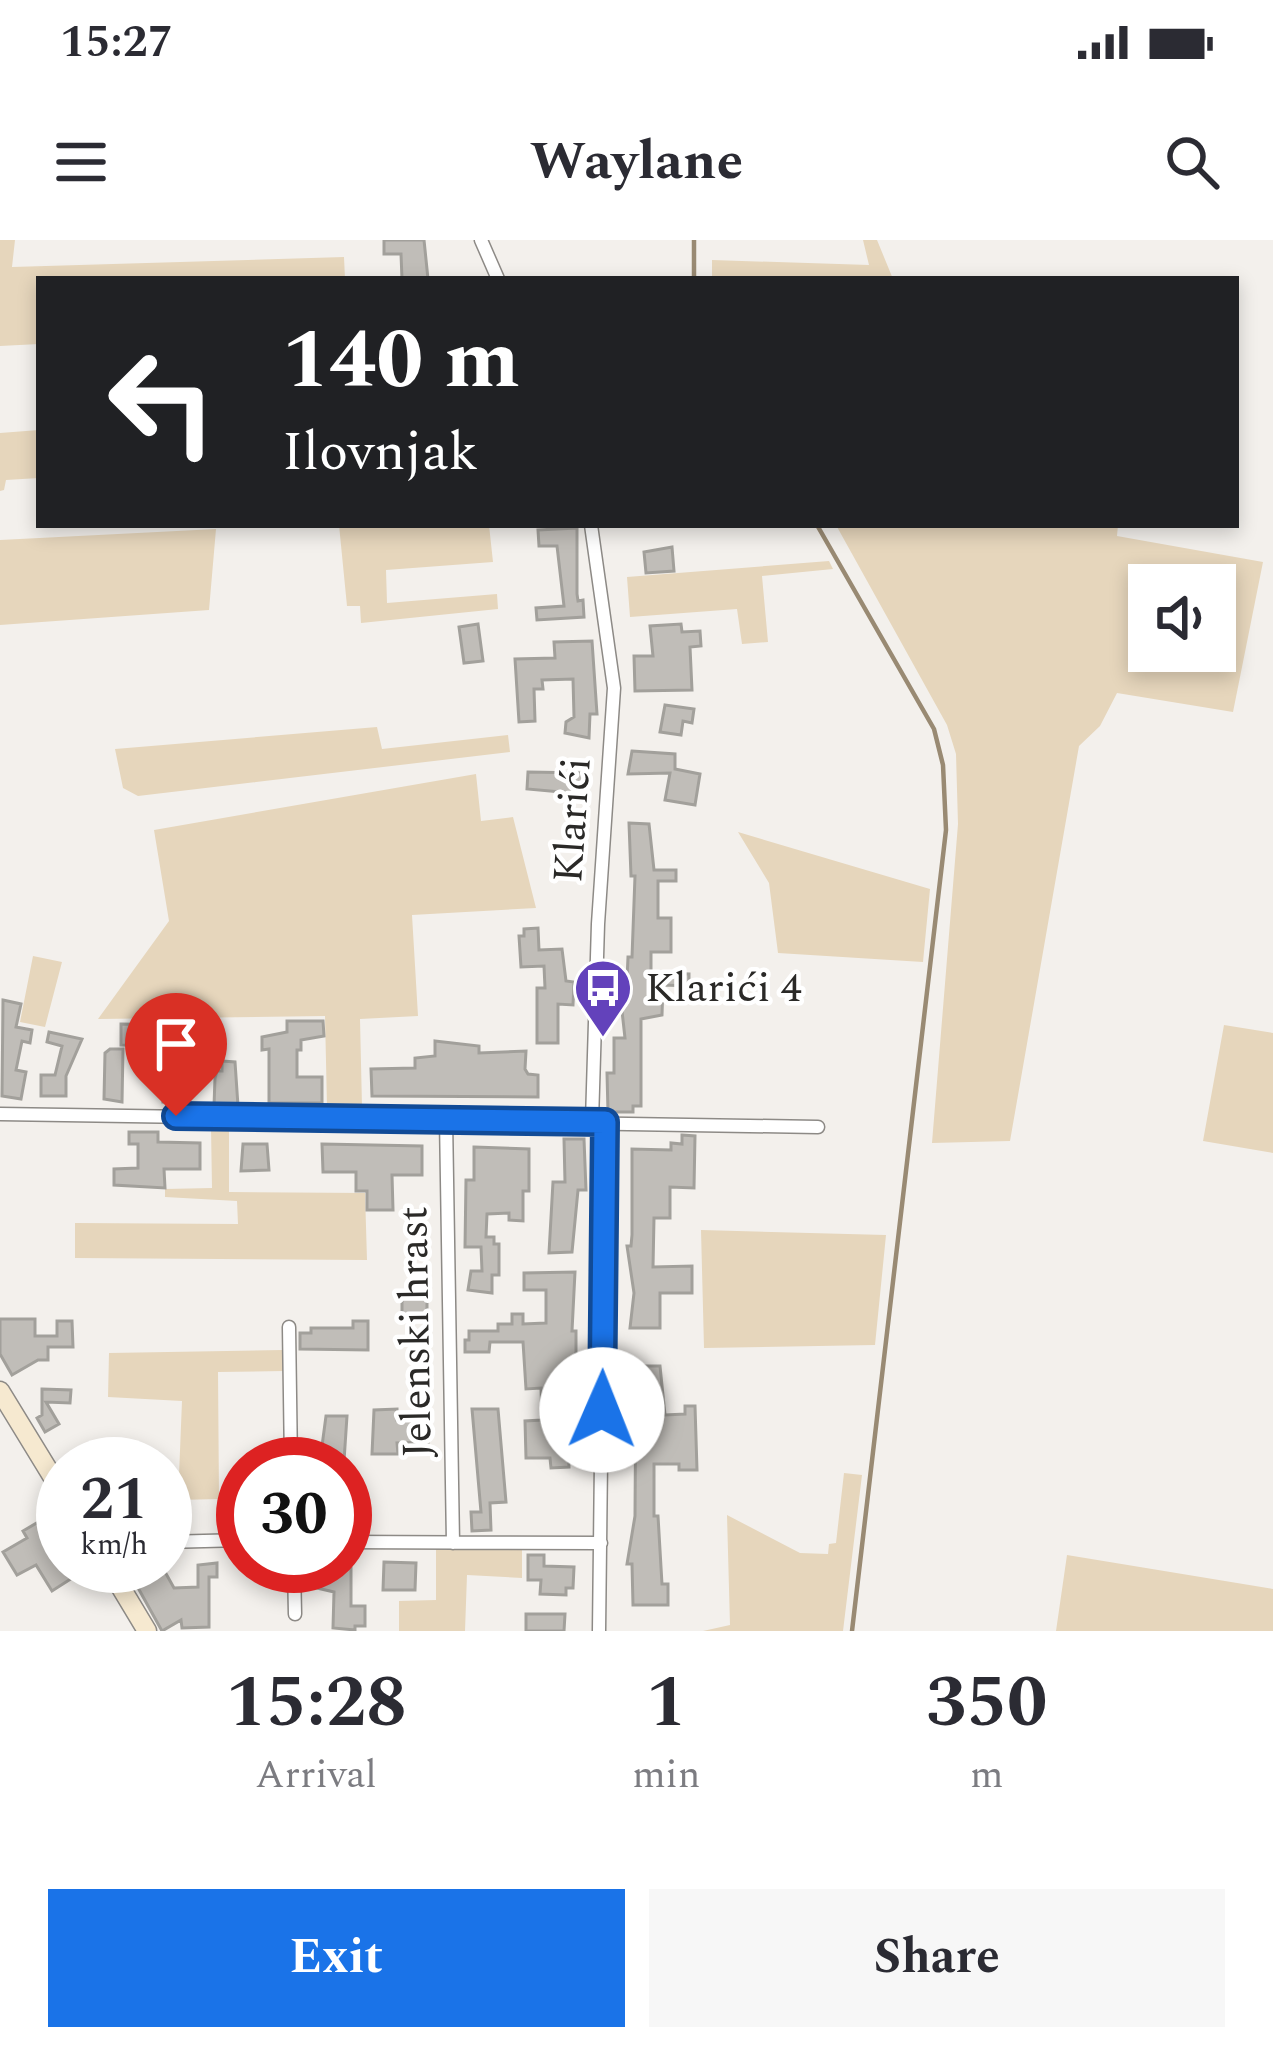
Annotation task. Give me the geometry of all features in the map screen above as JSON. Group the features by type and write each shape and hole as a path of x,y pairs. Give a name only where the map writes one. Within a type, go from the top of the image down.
{"main road":[{"path":"0,1391 36,1450"},
{"path":"124,1593 147,1631"}],"street":[{"path":"481,240 497,276"},
{"name":"Klarići","path":"591,528 614,688 598,924 602,1543 598,1631"},
{"path":"0,1114 818,1126"},
{"name":"Jelenski hrast","path":"446,1119 453,1543"},
{"path":"289,1327 291,1437"},
{"path":"372,1542 602,1543"},
{"path":"295,1593 295,1614"}],"shaded area":[{"path":"0,240 15,240 12,267 344,257 345,276 36,276 36,344 0,346"},
{"path":"863,240 877,240 892,276 712,276 712,260 869,265"},
{"path":"36,430 36,478 6,480 0,491 0,433"},
{"path":"339,528 489,528 493,562 386,570 387,603 497,594 498,609 361,623 360,606 347,606"},
{"path":"838,528 1118,528 1117,536 1263,562 1233,712 1117,693 1100,726 1079,746 1010,1141 932,1143 958,824 956,754 947,725"},
{"path":"216,529 209,610 0,625 0,540"},
{"path":"829,561 833,569 762,576 768,642 742,644 737,609 630,617 627,577"},
{"path":"377,727 382,749 508,735 510,752 138,796 123,788 115,749"},
{"path":"476,774 481,821 513,817 536,908 412,915 418,1016 360,1019 362,1107 327,1107 325,1016 98,1019 169,921 154,830"},
{"path":"738,832 930,889 923,962 778,953 769,883"},
{"path":"33,956 62,962 45,1027 20,1022"},
{"path":"1224,1025 1273,1033 1273,1153 1203,1141"},
{"path":"211,1127 229,1127 229,1192 365,1193 367,1260 75,1258 75,1223 238,1224 237,1201 165,1197 165,1189 212,1188"},
{"path":"701,1230 886,1235 875,1345 704,1348"},
{"path":"283,1350 284,1371 218,1372 216,1499 192,1500 192,1437 181,1437 182,1401 108,1397 109,1353"},
{"path":"844,1473 862,1475 843,1631 703,1631 730,1625 727,1515 800,1553 828,1554 829,1544 836,1543"},
{"path":"436,1548 522,1548 522,1578 467,1575 465,1631 399,1631 399,1601 436,1600"},
{"path":"1067,1555 1273,1589 1273,1631 1056,1631"}],"building":[{"path":"384,240 424,240 428,276 402,276 401,254 384,254"},
{"path":"577,528 577,594 578,601 583,600 584,617 537,620 536,608 564,606 557,546 539,546 538,530"},
{"path":"672,547 674,571 646,573 644,552"},
{"path":"478,624 483,661 464,663 459,627"},
{"path":"681,624 682,632 700,631 701,646 690,647 692,690 635,691 634,656 653,656 650,626"},
{"path":"592,641 597,714 590,714 589,738 565,733 566,722 574,717 573,679 542,680 543,689 534,689 535,721 519,722 515,659 555,658 554,642"},
{"path":"665,705 694,709 692,723 683,721 681,735 660,732"},
{"path":"632,751 675,754 675,769 700,774 695,805 665,800 670,773 628,774"},
{"path":"528,772 584,773 584,794 527,789"},
{"path":"629,823 649,824 654,870 676,870 676,881 658,881 658,918 671,918 671,952 651,952 651,973 689,974 689,986 663,985 662,1015 641,1019 641,1106 633,1106 633,1112 608,1112 607,1073 614,1073 614,1038 625,1038 621,1002 626,1002 628,957 632,957 635,876 631,876"},
{"path":"538,928 539,950 562,949 566,981 574,982 573,1005 558,1004 558,1043 537,1043 537,988 545,988 544,966 521,967 519,936 524,936 524,929"},
{"path":"3,1000 21,1004 16,1027 32,1030 30,1043 22,1041 16,1070 26,1072 21,1099 2,1096"},
{"path":"287,1021 323,1021 324,1036 301,1040 301,1050 297,1050 297,1077 322,1077 322,1103 269,1103 269,1049 262,1050 262,1037 287,1032"},
{"path":"121,1024 184,1025 186,1102 163,1102 164,1046 121,1045"},
{"path":"49,1032 82,1039 66,1076 66,1096 41,1096 41,1075 55,1075 62,1046 47,1042"},
{"path":"435,1041 479,1046 479,1053 526,1051 525,1069 538,1075 538,1097 372,1096 371,1069 415,1068 415,1058 435,1056"},
{"path":"123,1049 122,1102 104,1099 105,1053"},
{"path":"222,1061 235,1062 238,1106 214,1106 215,1078 222,1071"},
{"path":"129,1132 158,1132 158,1142 200,1143 200,1169 164,1169 165,1188 114,1185 114,1169 138,1168 138,1144 129,1144"},
{"path":"682,1135 695,1136 694,1188 670,1187 670,1218 654,1218 653,1267 692,1266 692,1293 660,1293 660,1328 630,1328 634,1293 627,1246 631,1246 632,1235 632,1149 671,1150 671,1143 682,1144"},
{"path":"564,1139 584,1139 586,1190 578,1190 572,1252 549,1253 553,1182 565,1182"},
{"path":"243,1144 267,1144 269,1170 241,1171"},
{"path":"322,1144 422,1146 422,1175 392,1175 393,1210 367,1210 367,1191 356,1191 356,1172 323,1172"},
{"path":"474,1147 529,1149 523,1221 509,1220 509,1213 487,1214 486,1237 494,1237 494,1244 499,1244 499,1275 492,1275 492,1293 468,1290 471,1271 482,1271 481,1247 465,1247 466,1180 474,1180"},
{"path":"575,1272 576,1371 570,1372 576,1430 568,1430 569,1467 551,1468 550,1458 526,1458 525,1421 542,1420 541,1388 526,1389 523,1342 490,1342 489,1352 465,1352 465,1340 469,1340 469,1331 498,1331 498,1324 512,1324 512,1314 523,1314 523,1324 546,1323 546,1290 524,1290 524,1273"},
{"path":"416,1282 427,1282 427,1311 423,1319 402,1319 402,1296 417,1296"},
{"path":"0,1319 35,1319 35,1336 57,1336 57,1321 72,1321 73,1347 48,1347 48,1360 38,1360 12,1375 0,1354"},
{"path":"353,1321 368,1321 368,1350 300,1349 300,1333 311,1333 311,1328 353,1328"},
{"path":"636,1366 660,1366 665,1415 685,1414 685,1406 695,1406 697,1470 654,1464 654,1516 658,1516 662,1584 668,1584 668,1605 633,1605 632,1564 627,1564 635,1516"},
{"path":"42,1389 71,1390 70,1403 46,1402 59,1424 45,1432 37,1418 42,1415"},
{"path":"397,1409 397,1420 425,1419 428,1442 397,1443 398,1454 372,1454 374,1410"},
{"path":"472,1409 498,1409 506,1502 490,1503 491,1530 472,1531 471,1512 481,1512"},
{"path":"326,1416 347,1416 346,1437 323,1437"},
{"path":"36,1523 36,1565 17,1575 3,1552 27,1538 23,1531"},
{"path":"528,1555 544,1555 544,1566 574,1567 573,1588 566,1588 566,1595 540,1594 541,1580 528,1580"},
{"path":"384,1562 416,1563 415,1590 383,1590"},
{"path":"216,1563 216,1577 209,1577 209,1627 182,1628 181,1620 162,1631 141,1593 192,1593 192,1587 198,1587 198,1565"},
{"path":"334,1593 351,1593 351,1606 365,1606 365,1626 333,1628"},
{"path":"526,1614 565,1614 564,1631 526,1631"}],"waterway":[{"path":"694,240 694,276"},
{"path":"819,528 934,729 943,765 946,830 852,1631"}],"place":[{"name":"Klarići 4","path":"603,1039"}],"route":[{"path":"176,1116 605,1122 602,1410"}]}
